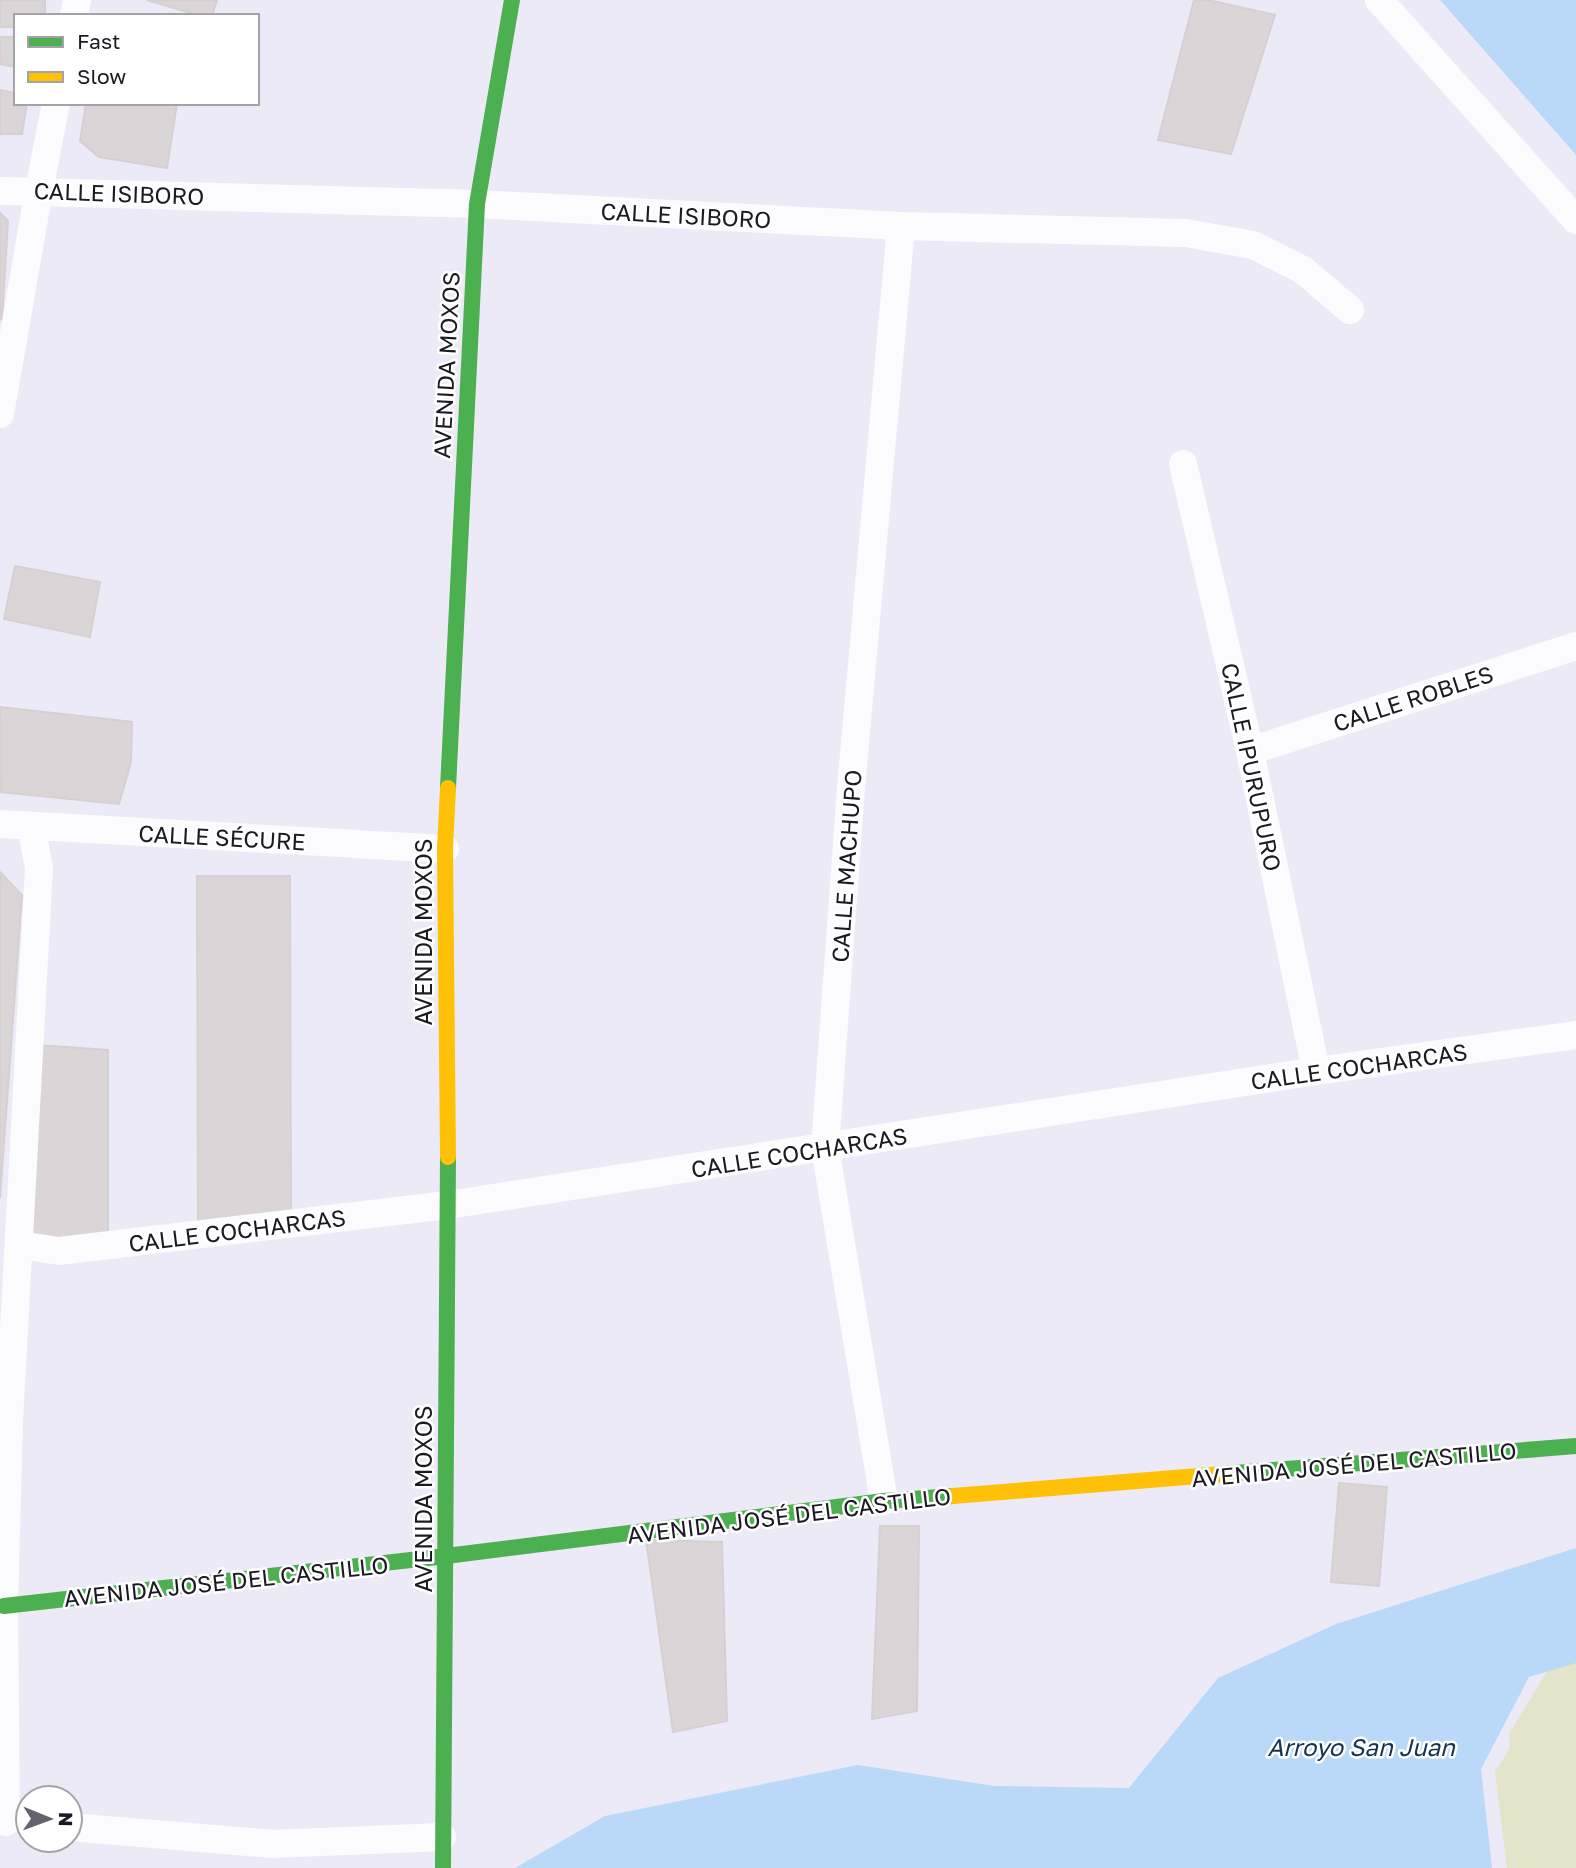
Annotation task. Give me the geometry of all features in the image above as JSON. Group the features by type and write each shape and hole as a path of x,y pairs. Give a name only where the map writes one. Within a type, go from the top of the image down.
{"street":[{"name":"AVENIDA MOXOS","path":"443,1868 447,1205 445,849 477,204 512,0"},
{"path":"1379,0 1576,220"},
{"path":"0,414 56,105"},
{"name":"CALLE ISIBORO","path":"0,191 477,204 901,226 1186,233 1253,245 1303,270 1350,310"},
{"name":"CALLE MACHUPO","path":"884,1501 825,1148 852,775 901,226"},
{"name":"CALLE IPURUPURO","path":"1183,464 1250,751 1316,1071"},
{"name":"CALLE ROBLES","path":"1250,751 1576,646"},
{"name":"CALLE SÉCURE","path":"0,824 445,849"},
{"path":"11,1823 4,1606 5,1421 20,1245 39,868 31,826"},
{"name":"CALLE COCHARCAS","path":"20,1245 59,1251 447,1205 1316,1071 1576,1035"},
{"name":"AVENIDA JOSÉ DEL CASTILLO","path":"4,1606 446,1556 884,1501 1576,1446"},
{"path":"84,1828 273,1844 442,1837"}],"green space":[{"path":"1576,1642 1576,1868 1507,1868 1495,1772 1510,1748 1509,1734 1563,1645"}],"water":[{"path":"1440,0 1576,0 1576,155 1570,148"},
{"name":"Arroyo San Juan","path":"1576,1548 1576,1663 1529,1677 1481,1769 1492,1868 515,1868 605,1816 858,1765 994,1786 1129,1788 1218,1678 1336,1624"}],"building":[{"path":"0,0 45,0 45,14 14,14 14,27 0,27"},
{"path":"147,0 217,0 213,14 194,14"},
{"path":"1194,0 1208,0 1275,15 1231,154 1158,140"},
{"path":"0,37 14,37 14,67 0,64"},
{"path":"0,90 14,93 14,105 27,105 22,134 0,134"},
{"path":"86,105 177,105 167,168 99,157 80,141"},
{"path":"0,213 8,221 2,320 0,319"},
{"path":"15,566 100,582 90,637 4,619"},
{"path":"0,707 132,722 131,762 119,804 1,792"},
{"path":"0,872 22,895 0,1198"},
{"path":"197,876 290,876 291,1221 198,1221"},
{"path":"37,1045 108,1050 108,1245 27,1239"},
{"path":"1339,1483 1387,1487 1379,1586 1331,1582"},
{"path":"880,1526 919,1526 917,1711 872,1719"},
{"path":"646,1540 722,1542 727,1721 673,1732"}],"traffic: fast":[{"path":"448,788 477,204 512,0"},
{"path":"443,1868 448,1157"},
{"path":"1235,1473 1576,1446"},
{"path":"4,1606 446,1556 884,1501 953,1496"}],"traffic: slow":[{"path":"448,788 445,849 448,1157"},
{"path":"953,1496 1235,1473"}]}
